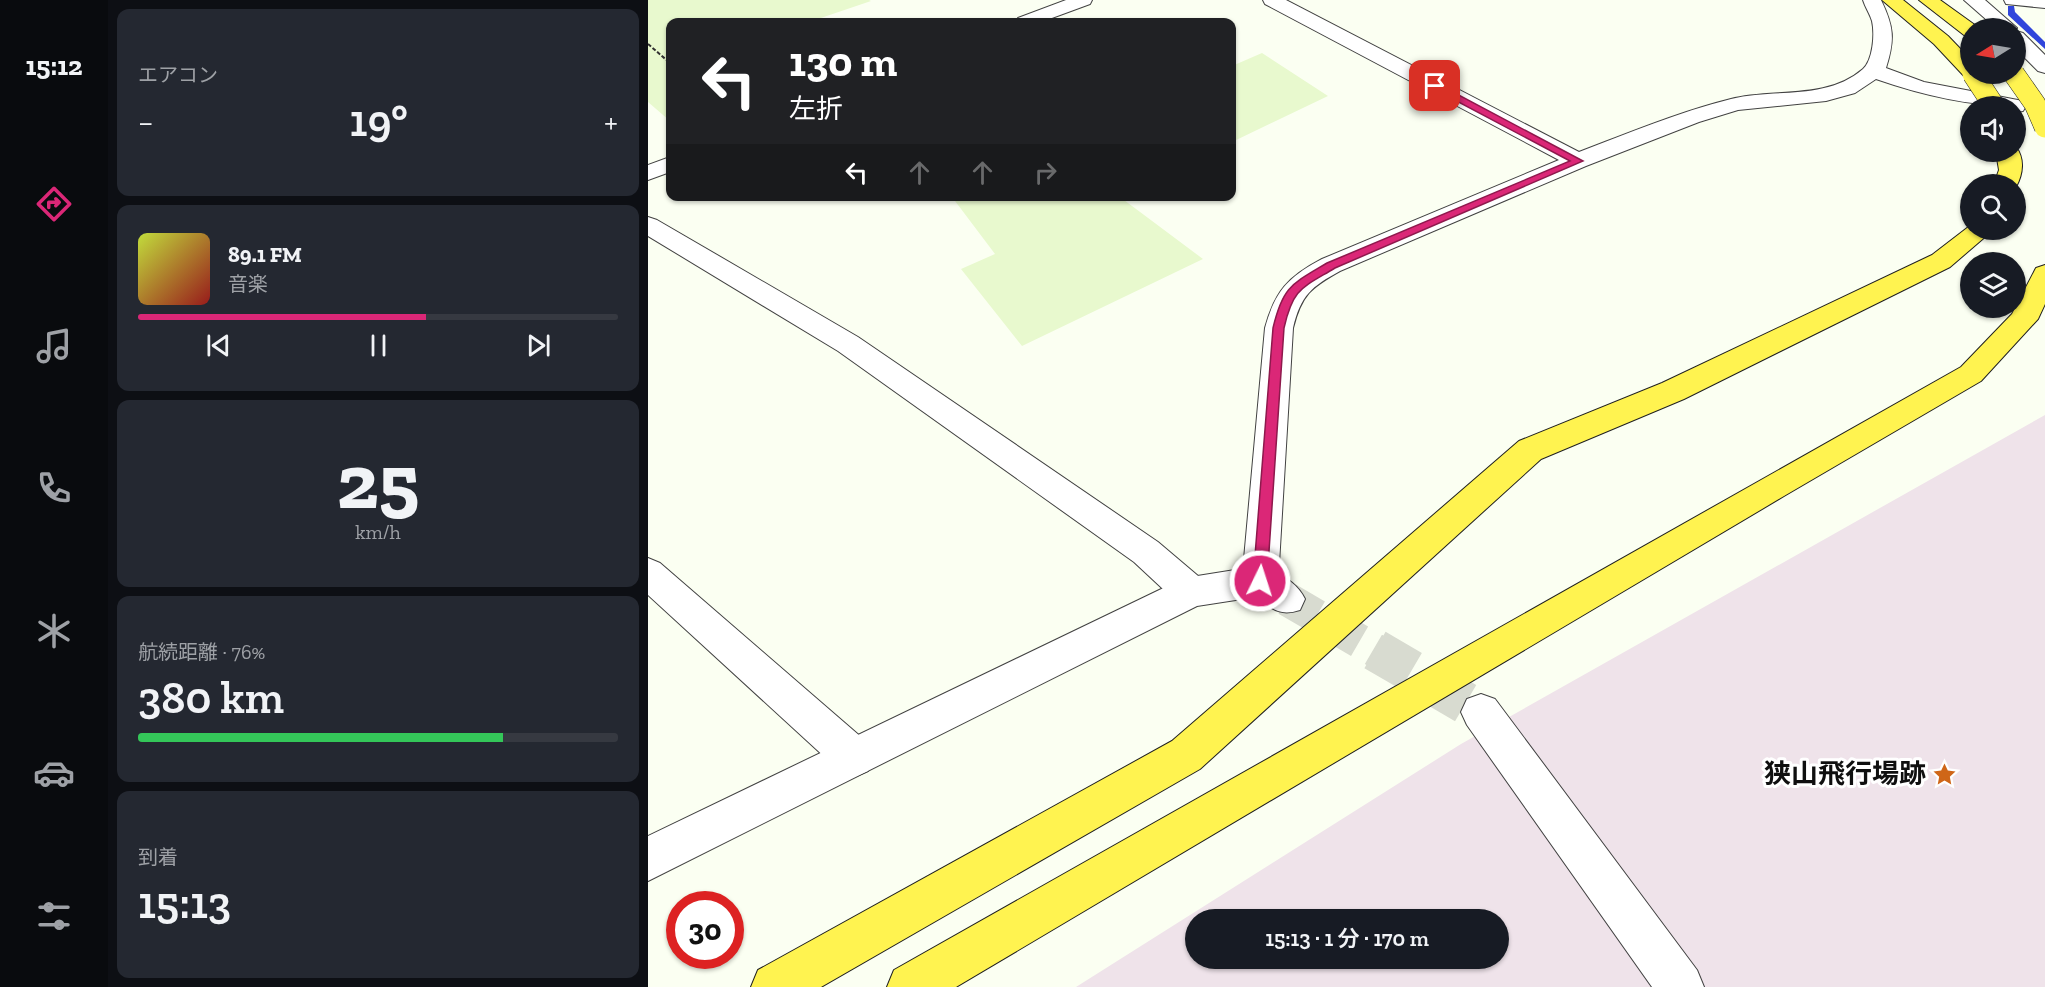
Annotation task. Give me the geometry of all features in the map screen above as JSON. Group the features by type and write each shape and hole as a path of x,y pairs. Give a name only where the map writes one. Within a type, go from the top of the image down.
{"highway":[{"path":"1891,0 1941,40 1960,60"},
{"path":"1928,0 1960,24"},
{"path":"2021,84 2035,104 2045,127"},
{"path":"776,987 1186,755 1530,450 1673,391 1941,261 1967,240"},
{"path":"911,987 1730,511 1971,375 2024,320 2045,274"}],"street":[{"path":"1036,18 1083,0"},
{"path":"1272,0 1578,161"},
{"path":"648,859 1191,592 1273,590 1279,328 1284,304 1297,287 1331,265 1578,161 1716,110 1736,104 1826,95 1847,88 1874,71 1883,46 1882,22 1872,0"},
{"path":"1973,0 1995,18"},
{"path":"2013,0 2045,2"},
{"path":"2026,47 2045,67"},
{"path":"1874,71 1919,87 1962,96"},
{"path":"2026,109 2045,112"},
{"path":"648,173 666,166"},
{"path":"648,225 848,344 1146,552 1191,592"},
{"path":"648,573 854,757"},
{"path":"1480,712 1680,987"}],"path":[{"path":"648,44 666,60"}],"shaded area":[{"path":"2045,415 2045,987 1076,987 1185,918 1185,969 1509,969 1509,909 1200,909 1461,744"}],"green space":[{"path":"648,0 871,1 821,18 666,18 666,118 648,102"},
{"path":"1262,53 1328,96 1236,140 1236,64"},
{"path":"955,201 1125,201 1203,259 1022,346 961,269 995,254"}],"waterway":[{"path":"2011,8 2011,13 2045,47"}],"tunnel":[{"path":"1287,599 1378,652"},
{"path":"1375,650 1481,712"}],"place":[{"name":"狭山飛行場跡","path":"1944,774"}],"route":[{"path":"1260,581 1279,328 1284,304 1297,287 1312,275 1331,265 1578,161 1435,86"}]}
